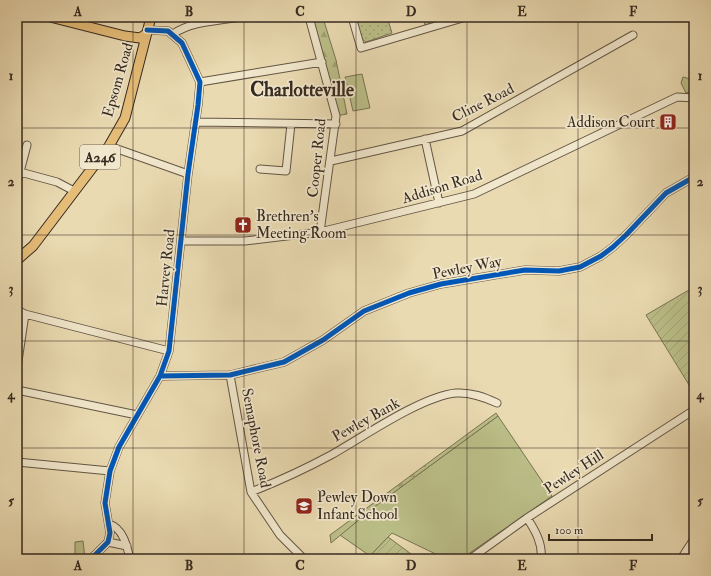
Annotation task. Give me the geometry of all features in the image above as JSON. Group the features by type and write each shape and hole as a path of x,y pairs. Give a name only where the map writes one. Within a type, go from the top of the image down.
{"main road":[{"path":"50,17 125,36 140,38 146,32"},
{"name":"Epsom Road","path":"17,260 32,246 109,146 125,118 151,17"}],"street":[{"path":"173,34 181,28 240,17"},
{"name":"Cooper Road","path":"309,17 336,116 320,232"},
{"path":"352,17 361,48 466,17"},
{"path":"146,32 162,30 173,34 182,43 200,82 322,62"},
{"name":"Cline Road","path":"331,160 462,131 633,35"},
{"name":"Harvey Road","path":"108,542 109,524 105,503 110,471 119,447 160,376 169,351 188,174 200,82"},
{"name":"Addison Road","path":"181,241 245,241 320,232 474,194 677,97 694,98"},
{"path":"195,122 336,124"},
{"path":"260,169 286,171 291,124"},
{"path":"425,139 439,203"},
{"path":"17,183 27,145"},
{"path":"109,146 188,174"},
{"path":"20,172 61,184 74,191"},
{"name":"Pewley Way","path":"160,376 230,375 284,362 313,346 364,311 409,293 441,284 494,274 530,270 568,270 580,267 601,256 613,247 666,193 694,177"},
{"path":"17,310 25,314 169,351"},
{"path":"17,368 25,314"},
{"name":"Semaphore Road","path":"230,375 251,492 280,535 304,559"},
{"path":"17,390 137,415"},
{"name":"Pewley Bank","path":"251,492 293,475 398,416 432,400 456,393 474,394 497,403"},
{"name":"Pewley Hill","path":"470,559 527,518 694,410"},
{"path":"17,462 110,471"},
{"path":"527,518 538,538 542,552 541,559"},
{"path":"109,524 117,529 127,546 130,559"},
{"path":"681,559 694,539"},
{"path":"91,559 108,542 127,546"}],"green space":[{"path":"309,17 323,18 336,60 347,114 336,116"},
{"path":"356,17 387,17 392,33 366,42 361,38"},
{"path":"423,17 451,17 425,25"},
{"path":"362,74 370,108 353,111 345,77"},
{"path":"683,77 694,80 694,90 686,93 681,83"},
{"path":"694,287 694,393 646,315"},
{"path":"496,413 498,416 378,504 331,543 330,535"},
{"path":"498,416 552,496 461,559 446,559 392,533 370,556 340,535 378,504"},
{"path":"388,537 418,559 373,559 370,556"},
{"path":"83,541 85,559 75,559 75,542"}],"cycle path":[{"path":"91,559 108,542 110,533 105,503 110,471 119,447 160,376 169,351 188,174 198,105 200,82 182,43 168,31 147,30"},
{"path":"160,376 230,375 284,362 323,340 364,311 409,293 441,284 525,270 559,271 580,267 601,256 613,247 666,193 694,177"}],"place":[{"name":"Addison Court","path":"668,122"},
{"name":"Brethren's Meeting Room","path":"243,225"},
{"name":"Pewley Down Infant School","path":"304,506"}],"district":[{"name":"Charlotteville","path":"302,90"}]}
